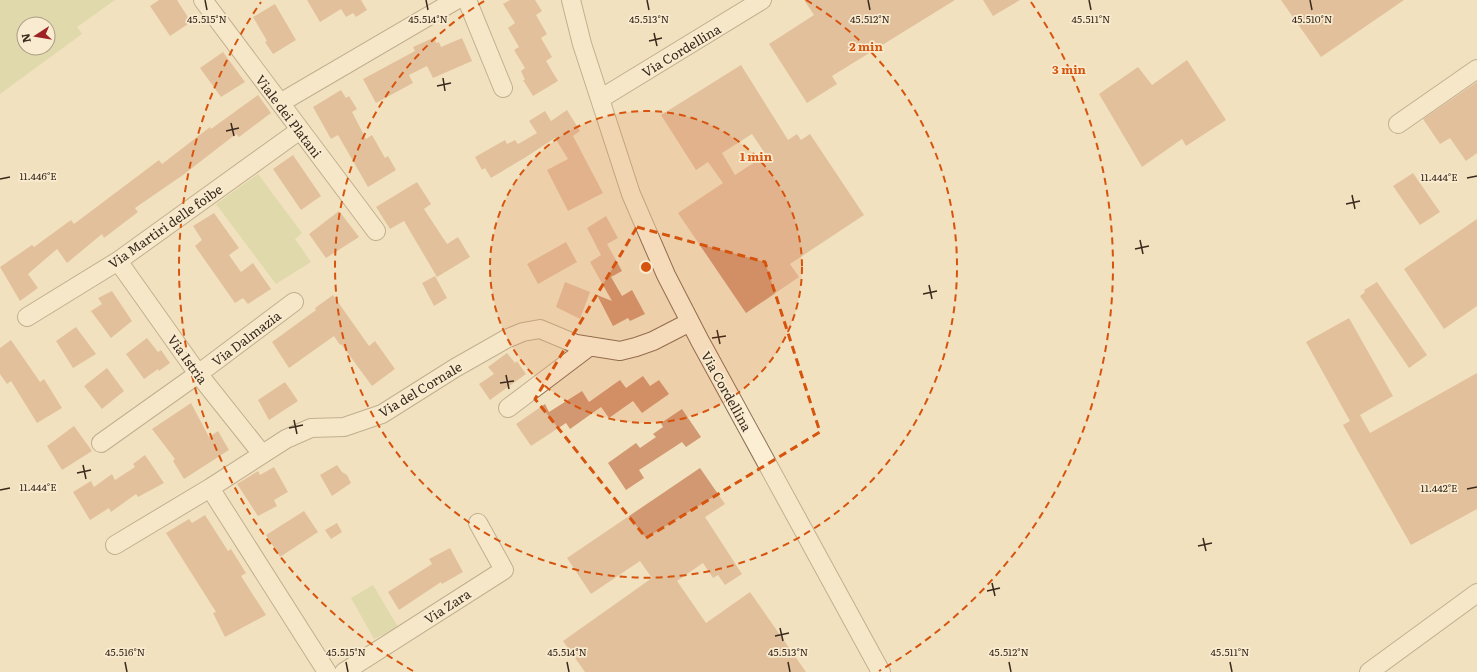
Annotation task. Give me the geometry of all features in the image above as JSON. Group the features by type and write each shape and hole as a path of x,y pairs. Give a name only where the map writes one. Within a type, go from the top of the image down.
{"street":[{"name":"Viale dei Platani","path":"203,0 376,231"},
{"path":"280,103 456,0"},
{"path":"467,0 503,88"},
{"name":"Via Cordellina","path":"571,0 582,44 631,194 666,275 690,322 881,672"},
{"name":"Via Cordellina","path":"600,99 762,0"},
{"path":"1398,124 1477,69"},
{"name":"Via Martiri delle foibe","path":"27,317 118,261 300,130"},
{"name":"Via Istria","path":"118,261 198,374 262,454"},
{"name":"Via Dalmazia","path":"101,443 198,374 294,302"},
{"name":"Via del Cornale","path":"115,544 210,488 286,439 311,428 344,427 382,414 455,368 506,339 523,332 540,329 576,344 620,350 636,347 653,341 690,322"},
{"path":"508,408 590,346"},
{"path":"210,488 327,672"},
{"name":"Via Zara","path":"344,672 504,570 478,523"},
{"path":"1369,672 1477,593"}],"highlighted area":[{"path":"637,227 765,262 820,432 646,538 535,399"}],"green space":[{"path":"0,0 115,0 77,27 82,34 56,53 56,16 16,16 16,56 52,56 0,94"},
{"path":"258,174 302,233 295,239 311,262 276,284 216,204"},
{"path":"373,585 398,627 374,639 351,598"}],"building":[{"path":"159,0 177,0 191,22 170,36 150,6"},
{"path":"307,0 361,0 367,10 356,17 353,13 346,17 341,9 320,22"},
{"path":"510,0 535,0 542,11 536,15 547,34 541,38 552,57 546,61 558,81 533,96 523,80 525,80 521,71 525,68 514,50 519,47 508,28 515,23 503,4"},
{"path":"804,0 955,0 832,76 837,84 807,103 769,44 814,15"},
{"path":"983,0 1020,0 993,16"},
{"path":"1281,0 1404,0 1321,57"},
{"path":"275,4 296,40 273,54 265,42 267,41 253,17"},
{"path":"435,37 436,43 439,42 441,47 462,38 472,61 433,78 427,66 409,75 413,83 376,103 363,79 415,51 413,47"},
{"path":"223,52 245,82 221,97 200,68"},
{"path":"1187,60 1226,120 1186,146 1182,139 1142,167 1099,94 1138,67 1152,85"},
{"path":"741,65 788,140 797,134 801,140 810,134 864,215 790,264 799,277 746,313 678,213 723,183 708,162 696,170 661,115","holes":["752,134 766,155 735,175 722,153"]},
{"path":"1477,82 1477,153 1466,161 1450,138 1440,144 1423,119"},
{"path":"341,90 346,98 349,96 357,109 352,112 366,139 372,135 385,158 388,156 396,170 368,187 338,135 331,139 313,107"},
{"path":"258,95 271,113 239,137 236,134 183,175 135,208 138,212 104,238 102,234 67,263 57,249 28,274 38,288 20,301 0,267 32,245 34,247 71,220 74,224 159,160 162,164 210,127 211,129"},
{"path":"567,110 580,131 573,136 603,193 568,211 547,170 568,159 555,138 491,178 485,168 482,170 475,157 505,140 507,144 515,140 518,144 537,133 529,121 545,111 551,121"},
{"path":"293,155 321,196 301,210 273,169"},
{"path":"1413,173 1440,212 1420,225 1393,186"},
{"path":"417,182 431,204 424,209 447,244 458,237 470,257 437,277 404,221 390,229 376,207"},
{"path":"339,211 359,237 326,258 309,234"},
{"path":"214,213 239,248 229,255 241,272 253,263 271,289 248,304 243,298 235,303 195,246 202,240 193,226"},
{"path":"606,216 618,238 607,244 622,271 611,277 622,296 632,290 645,314 630,321 628,318 613,326 597,295 612,301 590,262 601,255 587,228"},
{"path":"1477,219 1477,306 1444,329 1404,269"},
{"path":"566,242 577,262 538,284 527,264"},
{"path":"435,276 447,298 434,306 422,283"},
{"path":"565,282 590,292 580,319 556,307"},
{"path":"1377,282 1427,355 1409,368 1360,296 1365,292 1364,290"},
{"path":"112,291 132,321 111,338 91,311 102,304 98,298"},
{"path":"333,295 369,346 375,341 395,369 372,386 334,336 289,368 272,342 316,310 315,308"},
{"path":"1349,318 1393,396 1360,415 1370,433 1477,373 1477,509 1411,545 1343,425 1350,421 1306,342"},
{"path":"76,327 96,354 73,368 56,341"},
{"path":"147,338 158,352 161,350 170,363 144,379 126,354"},
{"path":"11,340 40,382 44,379 62,408 37,423 11,381 7,384 0,374 0,348"},
{"path":"507,353 515,363 517,361 526,374 490,400 479,384 494,374 488,367"},
{"path":"107,368 124,391 102,409 84,386"},
{"path":"643,376 650,386 659,380 669,394 642,413 633,401 609,418 601,407 570,429 566,423 531,446 516,424 545,404 549,412 582,391 589,402 620,380 626,388"},
{"path":"285,382 298,401 269,420 258,400"},
{"path":"191,403 209,437 218,431 229,450 184,479 173,461 175,459 152,429"},
{"path":"682,409 701,437 686,447 682,442 639,470 644,478 626,490 608,463 636,443 640,448 656,437 653,434 663,427 661,423"},
{"path":"74,426 92,451 62,470 47,446"},
{"path":"145,455 164,483 138,497 136,494 111,512 109,508 90,520 73,492 91,481 94,487 112,474 115,480 135,467 133,464"},
{"path":"337,465 342,472 347,475 351,483 332,496 320,475"},
{"path":"274,467 288,492 274,500 277,506 258,516 237,484 258,471 260,475"},
{"path":"700,468 725,504 705,517 742,574 725,585 718,575 713,578 703,563 677,581 706,623 750,592 806,672 585,672 563,641 652,578 640,561 591,594 567,558"},
{"path":"304,511 318,532 280,557 266,535"},
{"path":"205,515 228,551 231,549 246,573 241,576 266,615 225,637 213,613 216,612 166,533 189,519 192,523"},
{"path":"337,523 342,532 331,539 325,530"},
{"path":"450,548 463,572 442,584 441,582 399,610 388,592 432,564 429,559"}]}
